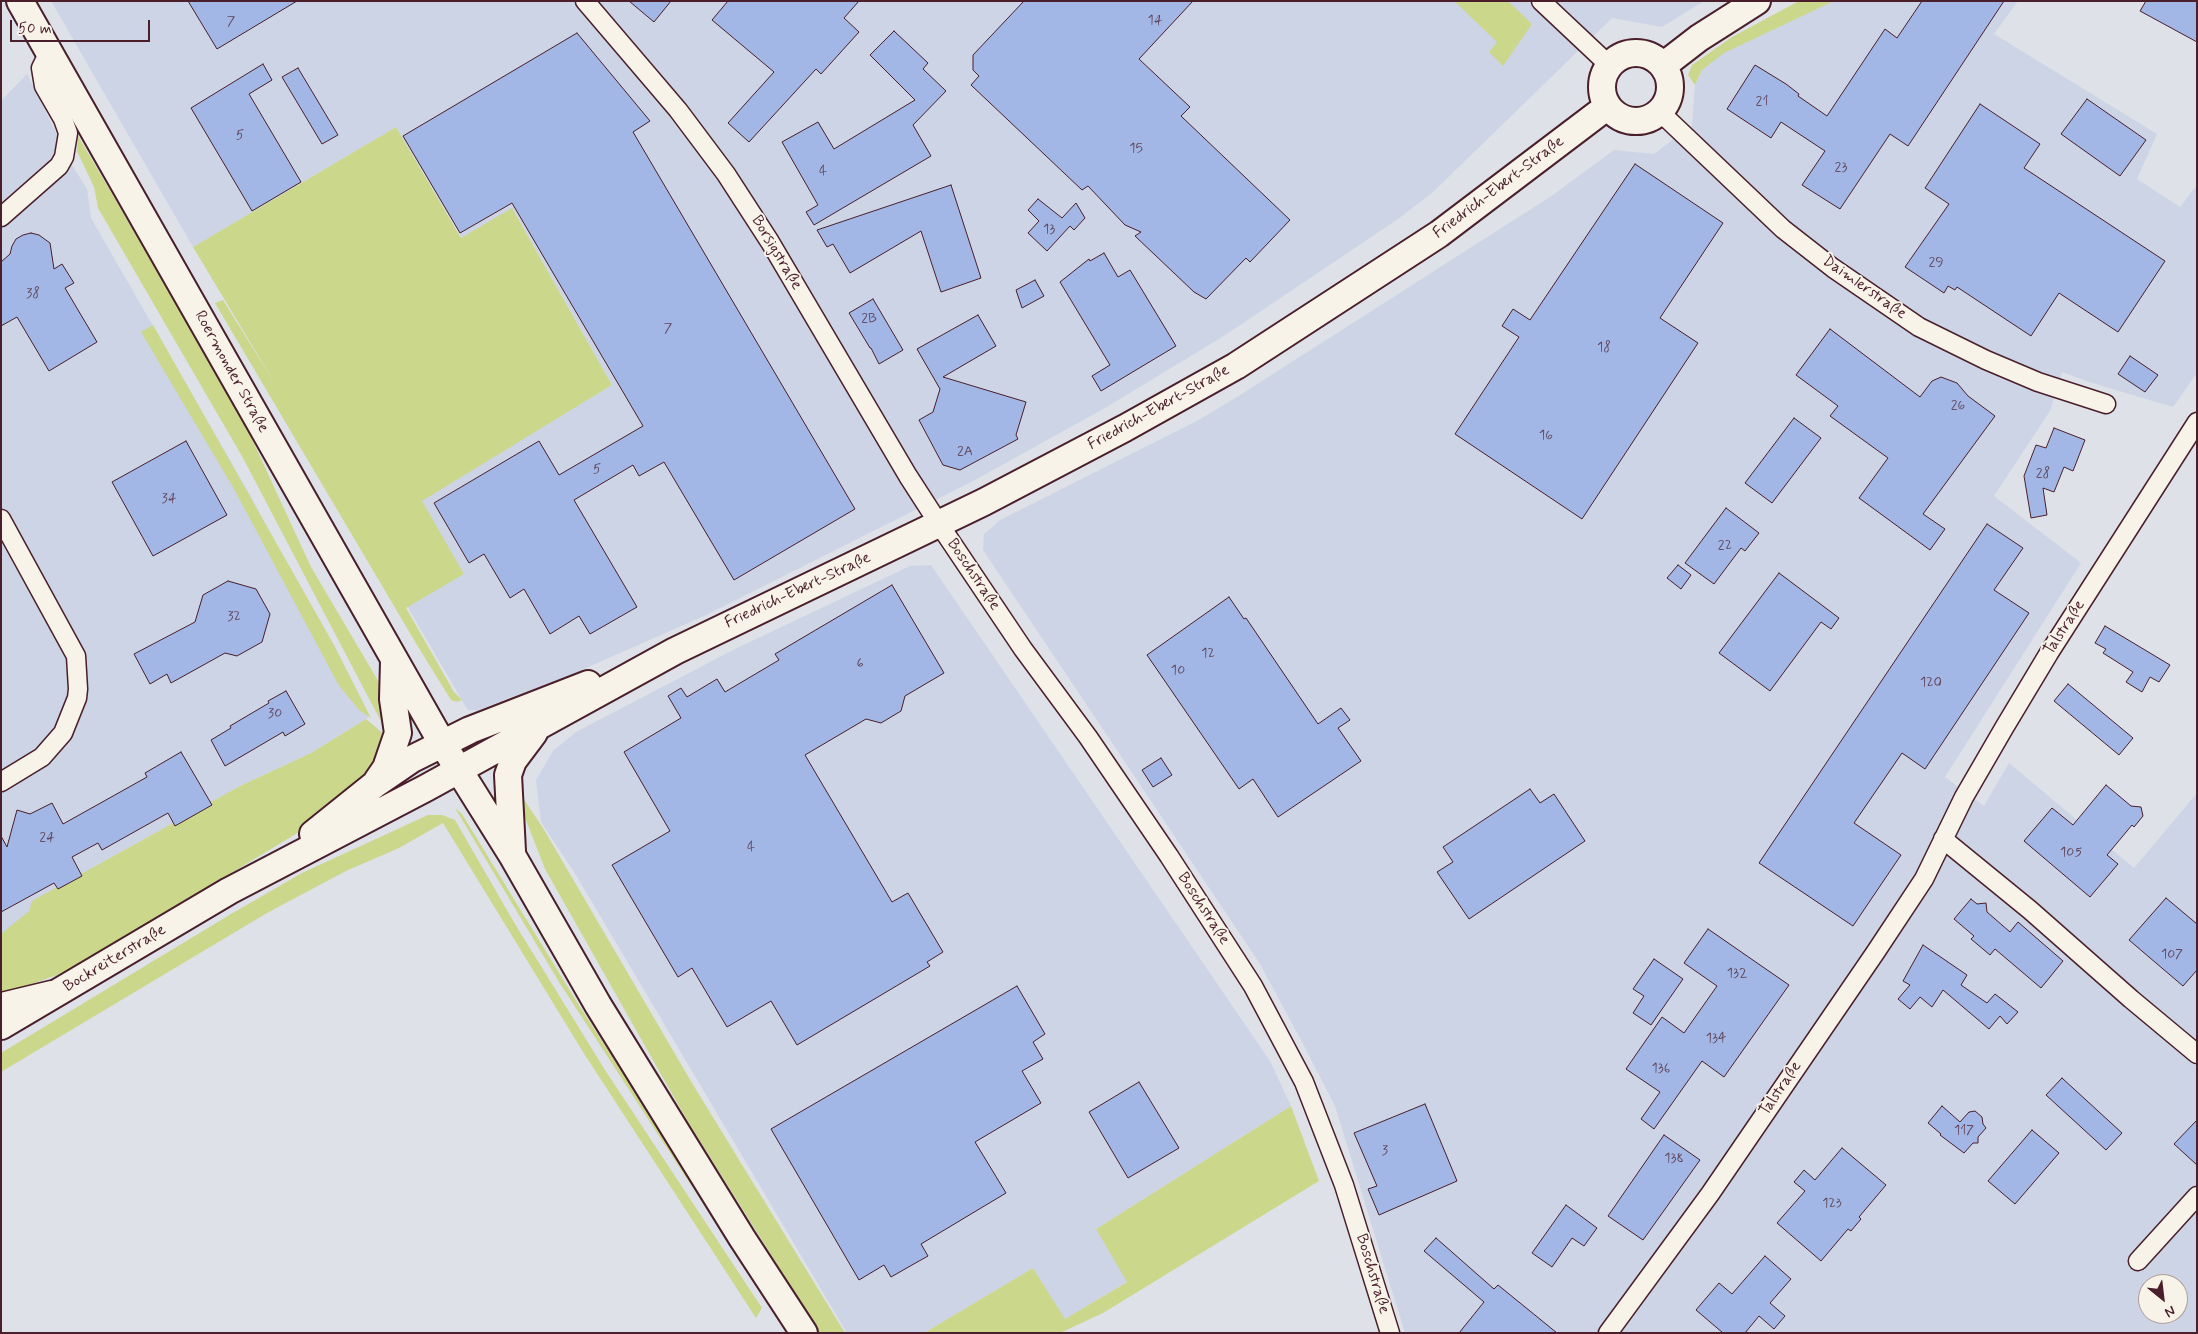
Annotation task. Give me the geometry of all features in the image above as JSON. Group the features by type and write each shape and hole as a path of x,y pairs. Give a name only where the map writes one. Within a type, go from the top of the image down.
{"main road":[{"name":"Roermonder Straße","path":"20,1 48,54 442,743 512,854 598,1005 742,1238 804,1333"},
{"path":"1664,65 1698,38 1758,1"},
{"path":"1637,52 1652,56 1664,65 1670,78 1671,92 1666,105 1660,112 1647,120 1625,120 1615,114 1608,106 1603,96 1604,74 1609,65 1622,55 1637,52"},
{"name":"Friedrich-Ebert-Straße","path":"459,770 675,651 939,524 1110,436 1236,366 1439,234 1608,106"},
{"name":"Friedrich-Ebert-Straße","path":"442,743 480,726 675,651"},
{"path":"374,785 386,768 398,733 393,699 394,660"},
{"path":"512,854 508,775 513,761 540,726"},
{"name":"Bockreiterstraße","path":"229,891 255,869 316,832 374,785 412,759 442,743"},
{"name":"Bockreiterstraße","path":"1,1026 229,891 459,770"}],"street":[{"name":"Borsigstraße","path":"585,1 678,110 726,174 770,242 939,524"},
{"path":"1541,1 1609,65"},
{"path":"1,217 59,166 64,157 68,133 63,118 44,86 41,68 48,54"},
{"name":"Daimlerstraße","path":"1660,112 1783,229 1833,268 1919,327 1994,364 2038,382 2106,404"},
{"name":"Talstraße","path":"1608,1333 1710,1194 1875,954 1924,879 1964,797 2049,653 2197,422"},
{"path":"1,519 76,656 78,689 77,698 63,733 42,757 1,782"},
{"name":"Boschstraße","path":"939,524 1023,649 1088,737 1253,986 1304,1082 1344,1185 1390,1333"},
{"path":"1943,839 2030,910 2197,1054"},
{"path":"1,1002 73,984"},
{"path":"2138,1261 2197,1196"}],"shaded area":[{"path":"51,1 1704,1 1662,27 1612,18 1433,192 1398,219 1227,334 1105,408 973,481 704,616 570,675 478,710 468,710 365,534 612,385 513,209 462,238 396,127 193,247"},
{"path":"1834,1 2018,1 1994,34 2157,134 2137,179 2180,207 2197,185 2197,373 2173,407 2062,372 2050,411 1994,496 2081,563 1945,777 1984,806 2009,763 2134,868 2197,793 2197,1333 1405,1333 1335,1106 1260,964 983,550 984,534 1000,520 1197,421 1237,397 1553,195 1614,150 1654,154 1692,125 1695,85 1702,70 1722,54"},
{"path":"27,74 72,165 87,189 91,218 250,495 369,717 311,753 240,786 93,867 1,944 1,101"},
{"path":"931,565 1270,1061 1291,1106 1096,1229 1128,1281 1064,1320 1033,1268 924,1333 847,1333 576,875 541,822 536,780 553,751 576,732 735,649 910,566"}],"green space":[{"path":"1454,1 1508,1 1532,24 1503,66 1489,52 1497,42"},
{"path":"1799,1 1834,1 1724,53 1702,70 1695,85 1688,75 1692,65 1732,37"},
{"path":"396,127 461,238 512,208 612,385 422,501 464,574 406,608 454,692 462,700 457,702 451,700 417,645 215,303 223,300 277,387 193,247"},
{"path":"78,136 209,359 251,437 311,567 377,679 389,705 387,726 381,721 243,458 98,208 94,187 77,151"},
{"path":"153,325 334,645 371,718 359,710 338,684 234,489 141,332"},
{"path":"366,719 386,736 380,770 332,812 71,970 1,995 1,934 29,911 32,901 240,786 311,753"},
{"path":"521,795 543,828 692,1083 845,1333 820,1333 688,1122 545,869 524,815"},
{"path":"455,808 462,814 575,999 763,1291 763,1296 559,982"},
{"path":"428,815 442,815 455,820 515,924 605,1070 762,1308 756,1318 583,1052 443,823 399,848 346,871 267,913 1,1072 1,1053 231,914 302,873"},
{"path":"1291,1106 1319,1181 1103,1313 1060,1333 924,1333 1033,1268 1065,1319 1127,1282 1096,1229"}],"building":[{"path":"188,1 297,1 217,49"},
{"path":"629,1 671,1 654,22"},
{"path":"728,1 859,1 844,18 859,32 821,74 816,69 749,142 728,123 774,72 712,20"},
{"path":"1024,1 1193,1 1139,59 1190,107 1181,116 1290,220 1250,262 1246,258 1206,299 1194,292 1135,236 1141,232 1125,225 1088,186 1082,190 971,85 979,76 973,70 973,55"},
{"path":"1922,1 2004,1 1908,146 1890,134 1840,209 1802,185 1825,151 1781,122 1771,138 1727,109 1755,65 1786,84 1799,94 1798,96 1827,116 1885,29 1897,38"},
{"path":"2146,1 2197,1 2197,42 2140,11"},
{"path":"894,31 928,63 923,69 946,91 913,125 931,156 814,225 806,212 818,205 782,142 818,122 834,149 915,100 870,55"},
{"path":"577,33 650,121 633,132 855,509 734,580 664,462 639,476 633,465 574,500 637,607 590,634 579,616 550,634 524,589 510,598 484,554 469,563 434,503 539,441 559,475 643,426 512,203 460,233 403,136"},
{"path":"263,64 272,80 249,94 301,182 252,211 191,108"},
{"path":"298,68 338,135 322,144 282,77"},
{"path":"2087,99 2146,140 2120,176 2061,134"},
{"path":"1980,104 2040,144 2024,168 2165,261 2118,332 2059,293 2031,336 1957,287 1955,290 1948,286 1944,293 1905,267 1949,204 1925,188"},
{"path":"1635,164 1723,223 1660,318 1698,343 1582,519 1455,434 1519,337 1502,326 1513,309 1530,320"},
{"path":"951,185 981,278 941,292 921,231 850,273 833,244 827,247 817,230"},
{"path":"1038,199 1062,218 1076,203 1085,218 1074,230 1070,226 1047,251 1028,233 1039,221 1028,210"},
{"path":"31,233 39,235 50,243 54,269 62,264 74,283 65,288 97,342 49,371 17,317 1,326 1,262 10,254 16,239"},
{"path":"1104,253 1118,277 1130,270 1176,346 1101,391 1092,376 1110,365 1060,282 1089,259 1090,261"},
{"path":"1035,280 1044,296 1022,308 1016,290"},
{"path":"873,299 903,350 879,364 849,313"},
{"path":"978,315 996,346 943,377 1026,402 1016,435 1018,439 960,470 943,465 919,420 933,412 940,389 917,349"},
{"path":"1830,329 1920,397 1932,381 1941,377 1957,383 1968,396 1995,416 1923,514 1945,529 1930,550 1859,498 1888,458 1830,416 1838,406 1796,375"},
{"path":"2130,356 2158,375 2145,392 2118,374"},
{"path":"1794,418 1821,438 1772,503 1745,483"},
{"path":"2054,428 2085,440 2073,471 2064,467 2054,492 2043,488 2047,515 2031,518 2024,476 2036,445 2046,448"},
{"path":"186,441 227,515 153,556 112,482"},
{"path":"1726,508 1759,533 1745,551 1741,548 1714,584 1685,563"},
{"path":"1987,524 2023,548 1994,590 2029,613 1925,769 1902,753 1854,823 1901,855 1853,926 1759,863"},
{"path":"1678,565 1691,575 1681,589 1667,578"},
{"path":"1779,573 1839,618 1831,629 1821,622 1770,691 1719,653"},
{"path":"228,581 256,589 270,614 262,642 237,656 225,653 171,683 167,674 150,684 134,654 195,622 203,595"},
{"path":"892,585 944,673 905,696 901,711 881,723 866,719 805,755 892,902 908,893 943,952 927,962 930,966 797,1045 771,1001 727,1027 692,968 678,977 612,865 670,831 624,752 681,718 668,696 681,688 687,697 717,679 725,692 779,660 775,654"},
{"path":"1229,597 1244,619 1246,618 1318,724 1341,708 1350,720 1338,728 1361,761 1278,817 1253,779 1239,789 1147,655"},
{"path":"2105,626 2170,665 2159,682 2150,677 2142,692 2126,682 2133,672 2103,653 2106,649 2095,643"},
{"path":"2068,684 2133,738 2119,755 2054,701"},
{"path":"286,691 305,724 285,736 283,732 225,766 211,740"},
{"path":"181,752 212,805 175,826 168,813 102,850 98,843 72,857 82,876 58,889 54,883 1,912 1,836 7,847 17,810 30,814 52,803 63,824 147,777 145,773"},
{"path":"1161,758 1172,775 1153,787 1142,770"},
{"path":"2106,785 2131,806 2141,807 2143,816 2134,827 2132,825 2107,855 2118,864 2090,897 2024,841 2052,808 2073,825"},
{"path":"1530,789 1540,803 1554,794 1585,841 1469,919 1437,872 1453,862 1443,847"},
{"path":"2166,898 2197,924 2197,970 2183,986 2129,940"},
{"path":"1971,899 1977,904 1986,903 1987,912 2010,932 2018,922 2063,961 2041,988 1995,949 1990,955 1971,939 1974,936 1954,919"},
{"path":"1708,929 1789,985 1724,1077 1702,1061 1654,1129 1641,1119 1660,1092 1626,1069 1662,1017 1684,1033 1717,986 1684,963"},
{"path":"1923,945 1967,975 1961,985 1987,1003 1995,994 2018,1012 2007,1024 2000,1016 1989,1029 1943,990 1932,1007 1920,997 1910,1009 1898,999 1910,985 1903,981"},
{"path":"1654,959 1683,979 1651,1025 1633,1013 1644,996 1633,989"},
{"path":"1017,986 1045,1034 1033,1042 1043,1059 1022,1071 1041,1103 975,1142 1006,1193 921,1244 928,1256 891,1277 884,1265 859,1280 771,1129"},
{"path":"2062,1078 2122,1133 2106,1150 2046,1095"},
{"path":"1139,1082 1179,1148 1128,1178 1089,1112"},
{"path":"1425,1104 1457,1181 1379,1215 1368,1189 1377,1186 1354,1133"},
{"path":"1942,1106 1960,1122 1969,1112 1975,1111 1982,1117 1986,1128 1978,1137 1978,1143 1973,1143 1964,1153 1940,1135 1928,1123"},
{"path":"2197,1120 2197,1165 2174,1144"},
{"path":"2032,1130 2059,1153 2015,1204 1988,1181"},
{"path":"1664,1135 1700,1160 1643,1240 1608,1216"},
{"path":"1842,1148 1886,1185 1859,1217 1861,1219 1851,1231 1848,1229 1821,1261 1777,1223 1805,1191 1794,1182 1804,1170 1815,1180"},
{"path":"1566,1205 1597,1228 1584,1246 1572,1238 1552,1267 1532,1253"},
{"path":"1436,1238 1494,1289 1498,1285 1557,1333 1459,1333 1484,1302 1424,1251"},
{"path":"1765,1256 1791,1279 1770,1303 1785,1316 1774,1329 1759,1316 1745,1333 1723,1333 1696,1310 1719,1283 1732,1294"}]}
